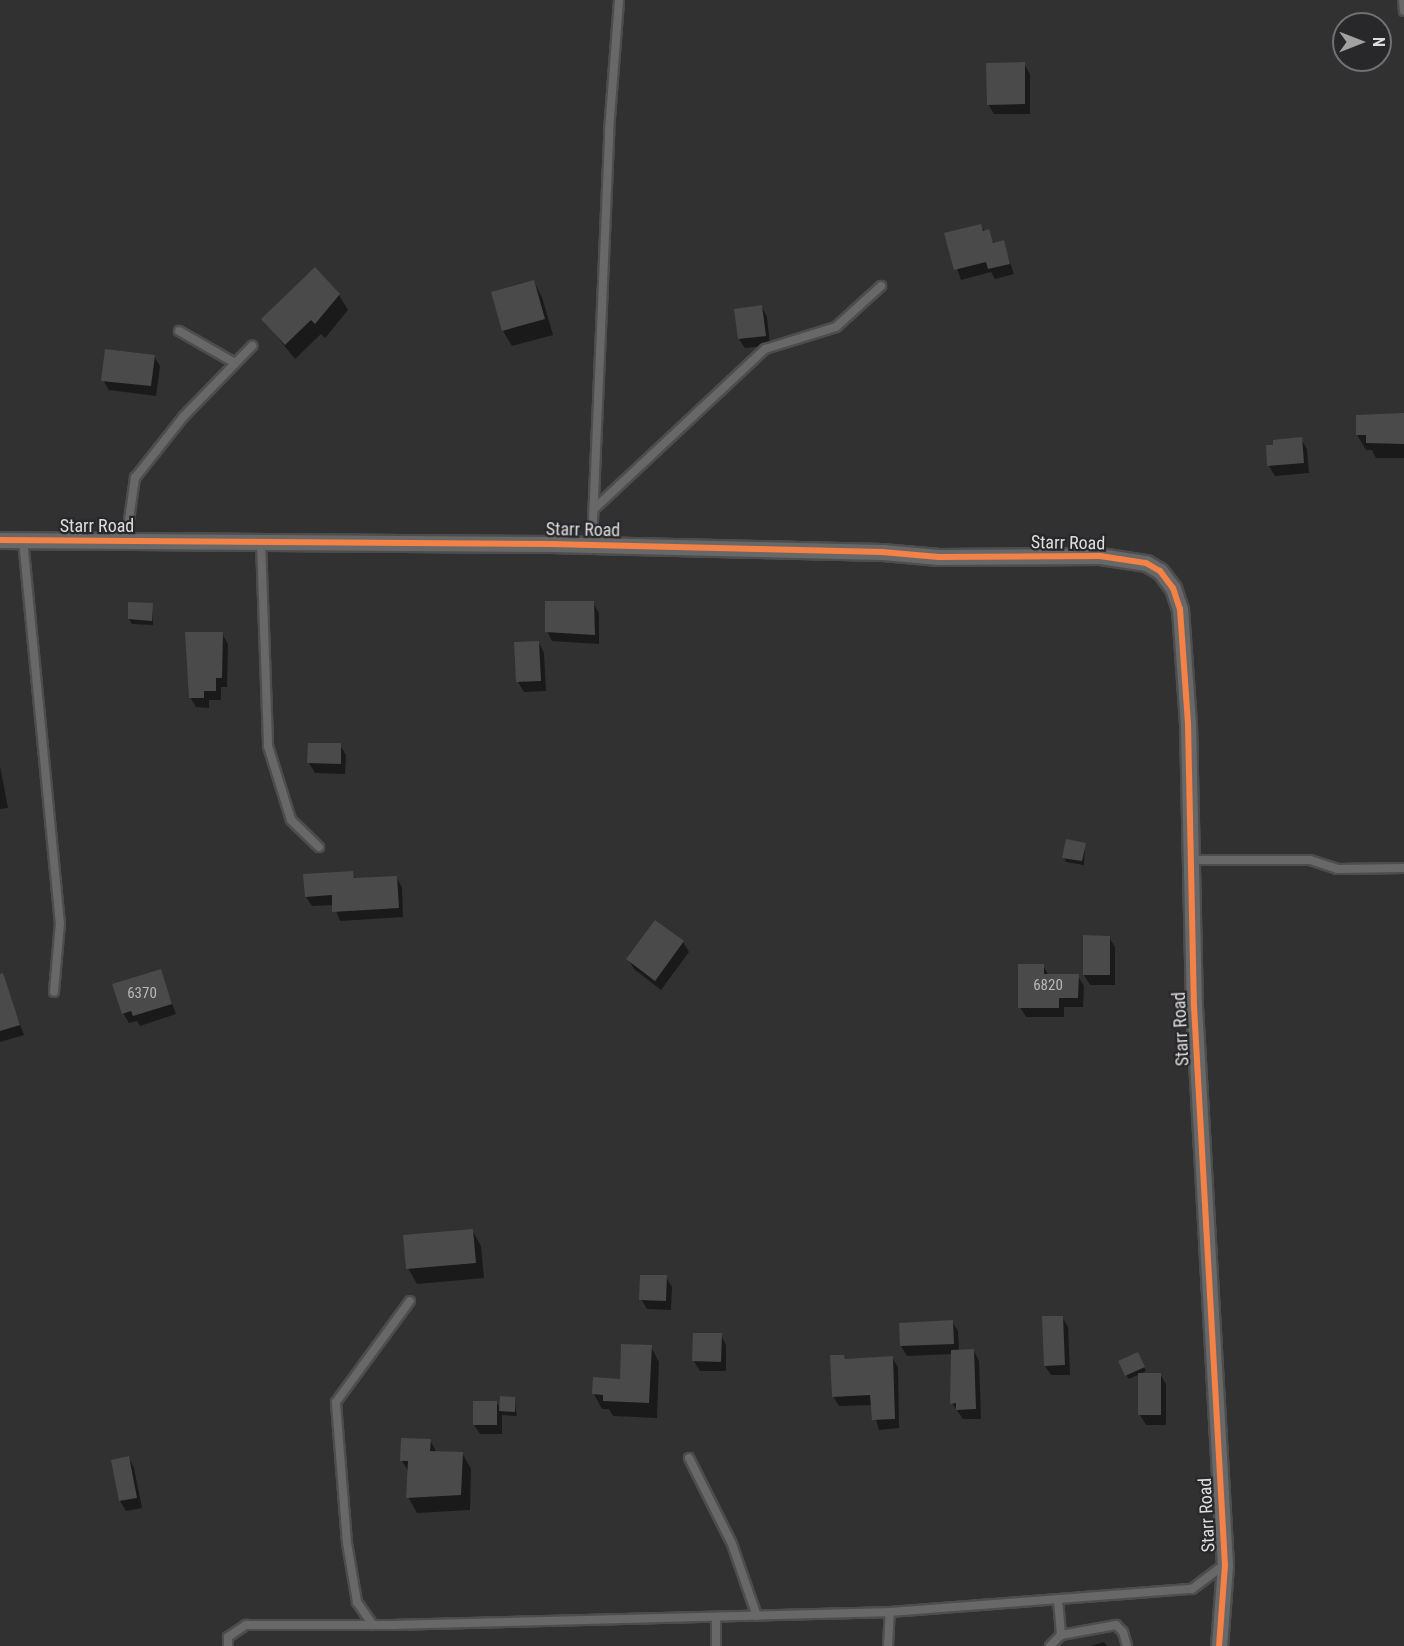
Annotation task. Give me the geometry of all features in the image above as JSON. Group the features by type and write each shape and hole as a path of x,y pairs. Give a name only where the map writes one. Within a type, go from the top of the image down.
{"street":[{"name":"Starr Road","path":"0,540 592,545 882,552 939,557 1100,556 1146,563 1160,571 1173,588 1180,609 1188,724 1194,1006 1225,1565 1219,1646"}],"lane":[{"path":"592,545 609,131 619,0"},
{"path":"1403,0 1404,11"},
{"path":"594,509 765,349 836,327 881,286"},
{"path":"179,332 235,363"},
{"path":"126,541 135,478 184,416 252,346"},
{"path":"23,540 60,923 54,992"},
{"path":"261,542 268,747 291,820 319,847"},
{"path":"1191,860 1310,860 1337,869 1404,868"},
{"path":"373,1625 357,1602 347,1543 336,1402 410,1301"},
{"path":"689,1458 732,1544 757,1616"},
{"path":"228,1646 228,1637 246,1625 373,1625 890,1612 1058,1600 1192,1589 1225,1565"},
{"path":"1058,1600 1061,1635"},
{"path":"888,1646 890,1612"},
{"path":"716,1617 716,1646"},
{"path":"1050,1646 1061,1635 1116,1625 1123,1632 1127,1646"}],"building":[{"path":"1025,62 1025,104 987,105 986,63"},
{"path":"981,224 983,231 989,229 993,243 1004,240 1010,264 988,269 986,262 954,270 944,233"},
{"path":"315,267 340,294 315,324 311,320 285,345 261,319"},
{"path":"534,280 545,319 502,331 491,292"},
{"path":"762,305 766,336 738,339 734,309"},
{"path":"105,349 155,355 151,386 101,381"},
{"path":"1404,413 1404,444 1366,443 1366,435 1356,435 1356,415"},
{"path":"1302,437 1304,463 1267,466 1266,445 1273,445 1273,440"},
{"path":"545,601 594,601 595,635 545,632"},
{"path":"128,602 153,603 152,621 128,619"},
{"path":"185,632 223,632 222,678 216,678 216,691 204,691 204,698 189,698"},
{"path":"539,641 541,681 516,682 514,642"},
{"path":"308,743 341,743 341,764 307,763"},
{"path":"1066,839 1086,843 1082,861 1062,858"},
{"path":"353,871 354,878 397,876 399,908 332,912 332,895 305,897 303,874"},
{"path":"655,920 684,941 655,981 626,959"},
{"path":"1083,935 1110,936 1110,975 1083,975"},
{"path":"1018,964 1044,964 1044,974 1079,974 1078,998 1059,998 1059,1008 1018,1008"},
{"path":"161,969 172,1004 133,1016 131,1011 122,1014 112,984"},
{"path":"3,973 20,1025 0,1031 0,974"},
{"path":"473,1229 476,1263 406,1269 403,1235"},
{"path":"640,1275 667,1275 666,1301 639,1300"},
{"path":"1042,1316 1063,1316 1065,1365 1044,1366"},
{"path":"953,1320 954,1344 900,1346 899,1323"},
{"path":"693,1333 722,1333 721,1362 692,1361"},
{"path":"621,1344 652,1345 649,1403 603,1401 603,1395 592,1394 593,1377 620,1379"},
{"path":"974,1349 976,1409 956,1410 956,1403 950,1404 951,1350"},
{"path":"1138,1352 1145,1367 1125,1376 1118,1361"},
{"path":"830,1355 844,1355 845,1359 893,1356 895,1419 872,1420 870,1395 832,1397"},
{"path":"1138,1373 1161,1373 1161,1415 1138,1415"},
{"path":"500,1396 515,1397 515,1412 499,1411"},
{"path":"473,1401 497,1401 497,1425 473,1425"},
{"path":"401,1438 431,1439 430,1451 463,1452 461,1495 406,1498 408,1461 400,1461"},
{"path":"129,1456 137,1498 119,1501 111,1460"}],"cycle path":[{"path":"0,540 551,544 882,552 939,557 1100,556 1146,563 1160,571 1173,588 1180,609 1188,724 1194,1006 1225,1565 1219,1646"}]}
